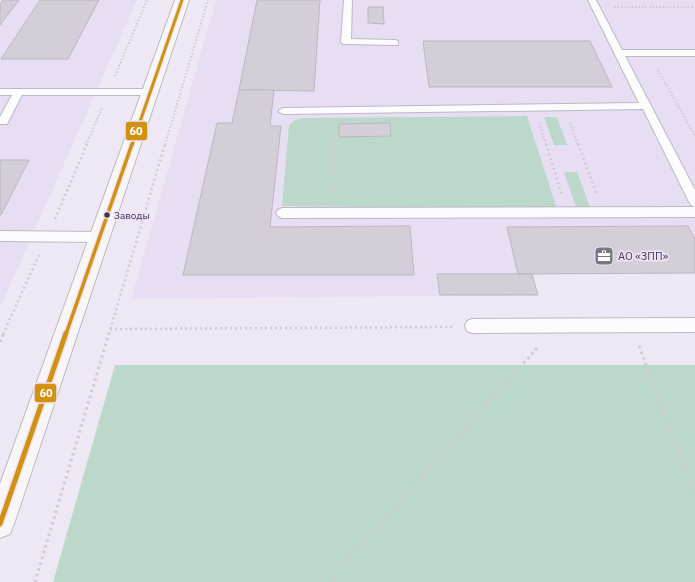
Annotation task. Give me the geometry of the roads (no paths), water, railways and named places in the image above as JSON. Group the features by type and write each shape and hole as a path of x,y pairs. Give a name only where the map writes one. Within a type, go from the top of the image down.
{"main road":[{"path":"0,524 182,0"}],"lane":[{"path":"348,0 346,42 395,43"},
{"path":"594,4 695,202"},
{"path":"619,53 695,53"},
{"path":"0,92 150,92"},
{"path":"3,121 19,92"},
{"path":"283,111 646,106"},
{"path":"282,213 695,212"},
{"path":"0,236 100,237"},
{"path":"472,326 695,325"}],"place":[{"name":"Заводы","path":"107,215"},
{"name":"АО «ЗПП»","path":"604,256"}]}
